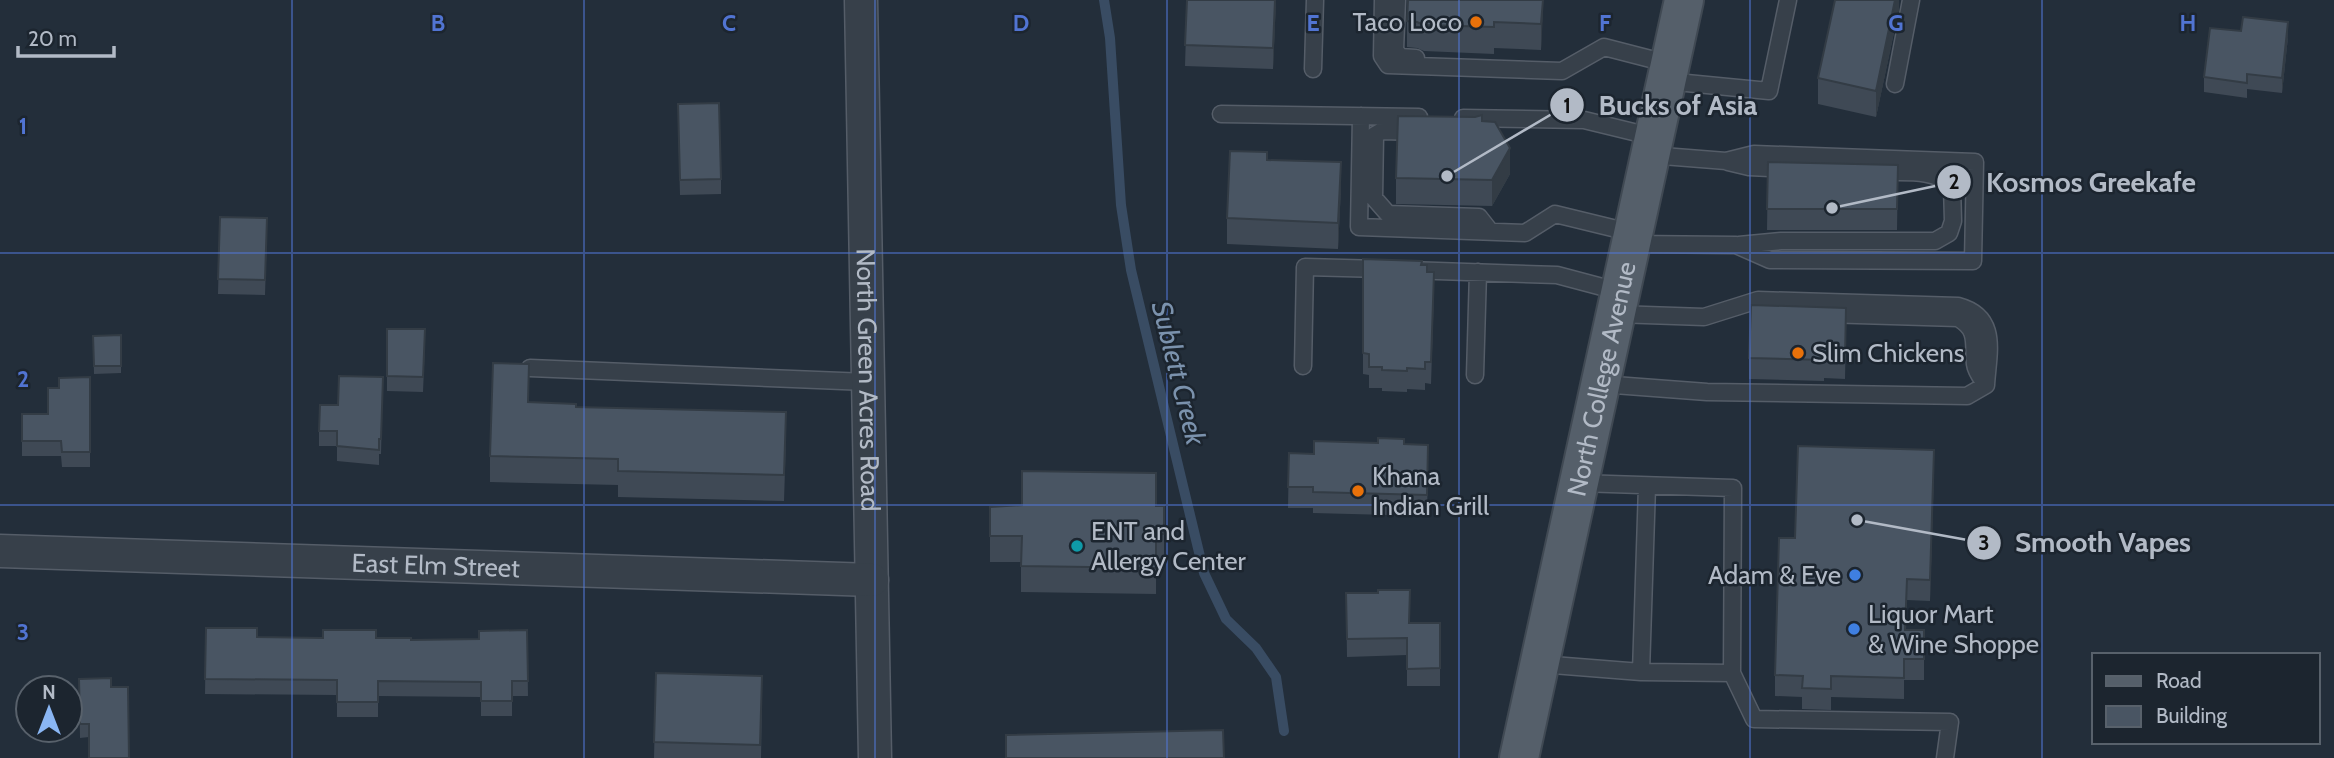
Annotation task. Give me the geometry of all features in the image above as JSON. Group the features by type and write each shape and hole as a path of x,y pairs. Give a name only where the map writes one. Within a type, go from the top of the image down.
{"main road":[{"name":"North College Avenue","path":"1519,758 1684,0"}],"street":[{"name":"North Green Acres Road","path":"861,0 875,758"},
{"name":"East Elm Street","path":"0,551 872,580"}],"lane":[{"path":"1313,69 1315,0"},
{"path":"1383,0 1382,56 1388,65 1562,71 1604,47 1668,73 1769,91 1787,0"},
{"path":"1397,0 1395,50 1400,57 1473,60 1485,68"},
{"path":"1895,84 1911,0"},
{"path":"1221,114 1361,116 1436,123"},
{"path":"1361,116 1359,227 1525,233 1555,214 1632,238 1736,245 1781,241 1935,241 1949,233 1953,221 1952,186 1945,179 1930,174 1749,167 1652,146 1584,120 1498,119 1436,123 1382,131 1375,135 1374,198 1388,214 1479,218 1490,231"},
{"path":"1462,133 1475,133 1498,119"},
{"path":"1726,161 1754,153 1975,162 1973,261 1770,260 1736,245"},
{"path":"1303,366 1305,267 1558,275 1618,303 1704,317 1758,300 1958,306 1973,310 1985,325 1990,346 1986,385 1967,396 1707,392 1601,384"},
{"path":"1475,375 1478,272"},
{"path":"530,369 867,382"},
{"path":"1579,484 1733,488 1732,673 1754,719 1950,722 1945,758"},
{"path":"1641,672 1647,486"},
{"path":"1540,664 1641,672 1732,673"}],"building":[{"path":"1187,0 1275,0 1273,48 1185,45"},
{"path":"1408,0 1543,0 1541,24 1494,22 1494,27 1424,25 1407,21"},
{"path":"1835,0 1895,0 1876,91 1818,78"},
{"path":"2243,17 2288,22 2282,78 2247,74 2247,83 2204,77 2210,28 2241,31"},
{"path":"719,103 721,179 680,180 678,104"},
{"path":"1482,115 1482,121 1495,122 1510,148 1492,180 1396,178 1398,116"},
{"path":"1230,151 1267,152 1267,160 1341,162 1338,223 1227,218"},
{"path":"1768,162 1898,165 1897,209 1767,209"},
{"path":"220,217 267,218 265,280 218,279"},
{"path":"1363,259 1422,261 1421,265 1427,265 1427,272 1434,272 1431,362 1425,362 1425,369 1407,368 1407,371 1369,367 1369,354 1363,353"},
{"path":"1751,305 1846,308 1845,358 1749,358"},
{"path":"387,329 425,329 423,377 387,376"},
{"path":"121,335 121,366 94,366 93,336"},
{"path":"493,363 529,364 528,402 576,404 576,407 786,412 784,475 618,471 618,459 490,456"},
{"path":"339,376 383,377 379,450 337,446 337,431 319,431 320,405 338,405"},
{"path":"90,377 90,452 62,452 61,441 22,441 22,414 48,414 48,388 59,388 59,378"},
{"path":"1378,438 1404,439 1404,444 1428,445 1427,495 1313,492 1313,487 1288,487 1289,453 1314,454 1314,441 1378,443"},
{"path":"1798,446 1934,450 1930,580 1907,579 1905,630 1924,630 1924,659 1904,659 1904,678 1831,676 1831,689 1802,688 1803,676 1775,675 1779,538 1795,538"},
{"name":"ENT and Allergy Center","path":"1022,471 1156,473 1156,506 1164,506 1164,534 1156,534 1156,568 1021,566 1022,536 990,536 990,507 1022,505"},
{"path":"1378,590 1410,590 1409,623 1440,623 1440,668 1407,669 1407,638 1347,639 1346,593 1378,593"},
{"path":"206,628 257,628 257,637 323,638 323,630 376,630 376,638 411,640 479,639 479,631 527,630 528,681 512,681 512,701 481,701 481,682 378,681 378,702 337,702 337,680 205,679"},
{"path":"656,673 762,676 760,745 654,742"},
{"path":"111,678 111,687 128,687 129,758 89,758 89,724 84,724 84,679"},
{"path":"1223,730 1224,758 1006,758 1006,735"}],"waterway":[{"name":"Sublett Creek","path":"1104,0 1110,38 1121,205 1131,270 1204,573 1226,619 1256,648 1276,677 1284,731"}],"place":[{"name":"Taco Loco","path":"1476,22"},
{"name":"Bucks of Asia","path":"1447,176"},
{"name":"Kosmos Greekafe","path":"1832,208"},
{"name":"Slim Chickens","path":"1798,353"},
{"name":"Khana Indian Grill","path":"1358,491"},
{"name":"Smooth Vapes","path":"1857,520"},
{"name":"ENT and Allergy Center","path":"1077,546"},
{"name":"Adam & Eve","path":"1855,575"},
{"name":"Liquor Mart & Wine Shoppe","path":"1854,629"}]}
